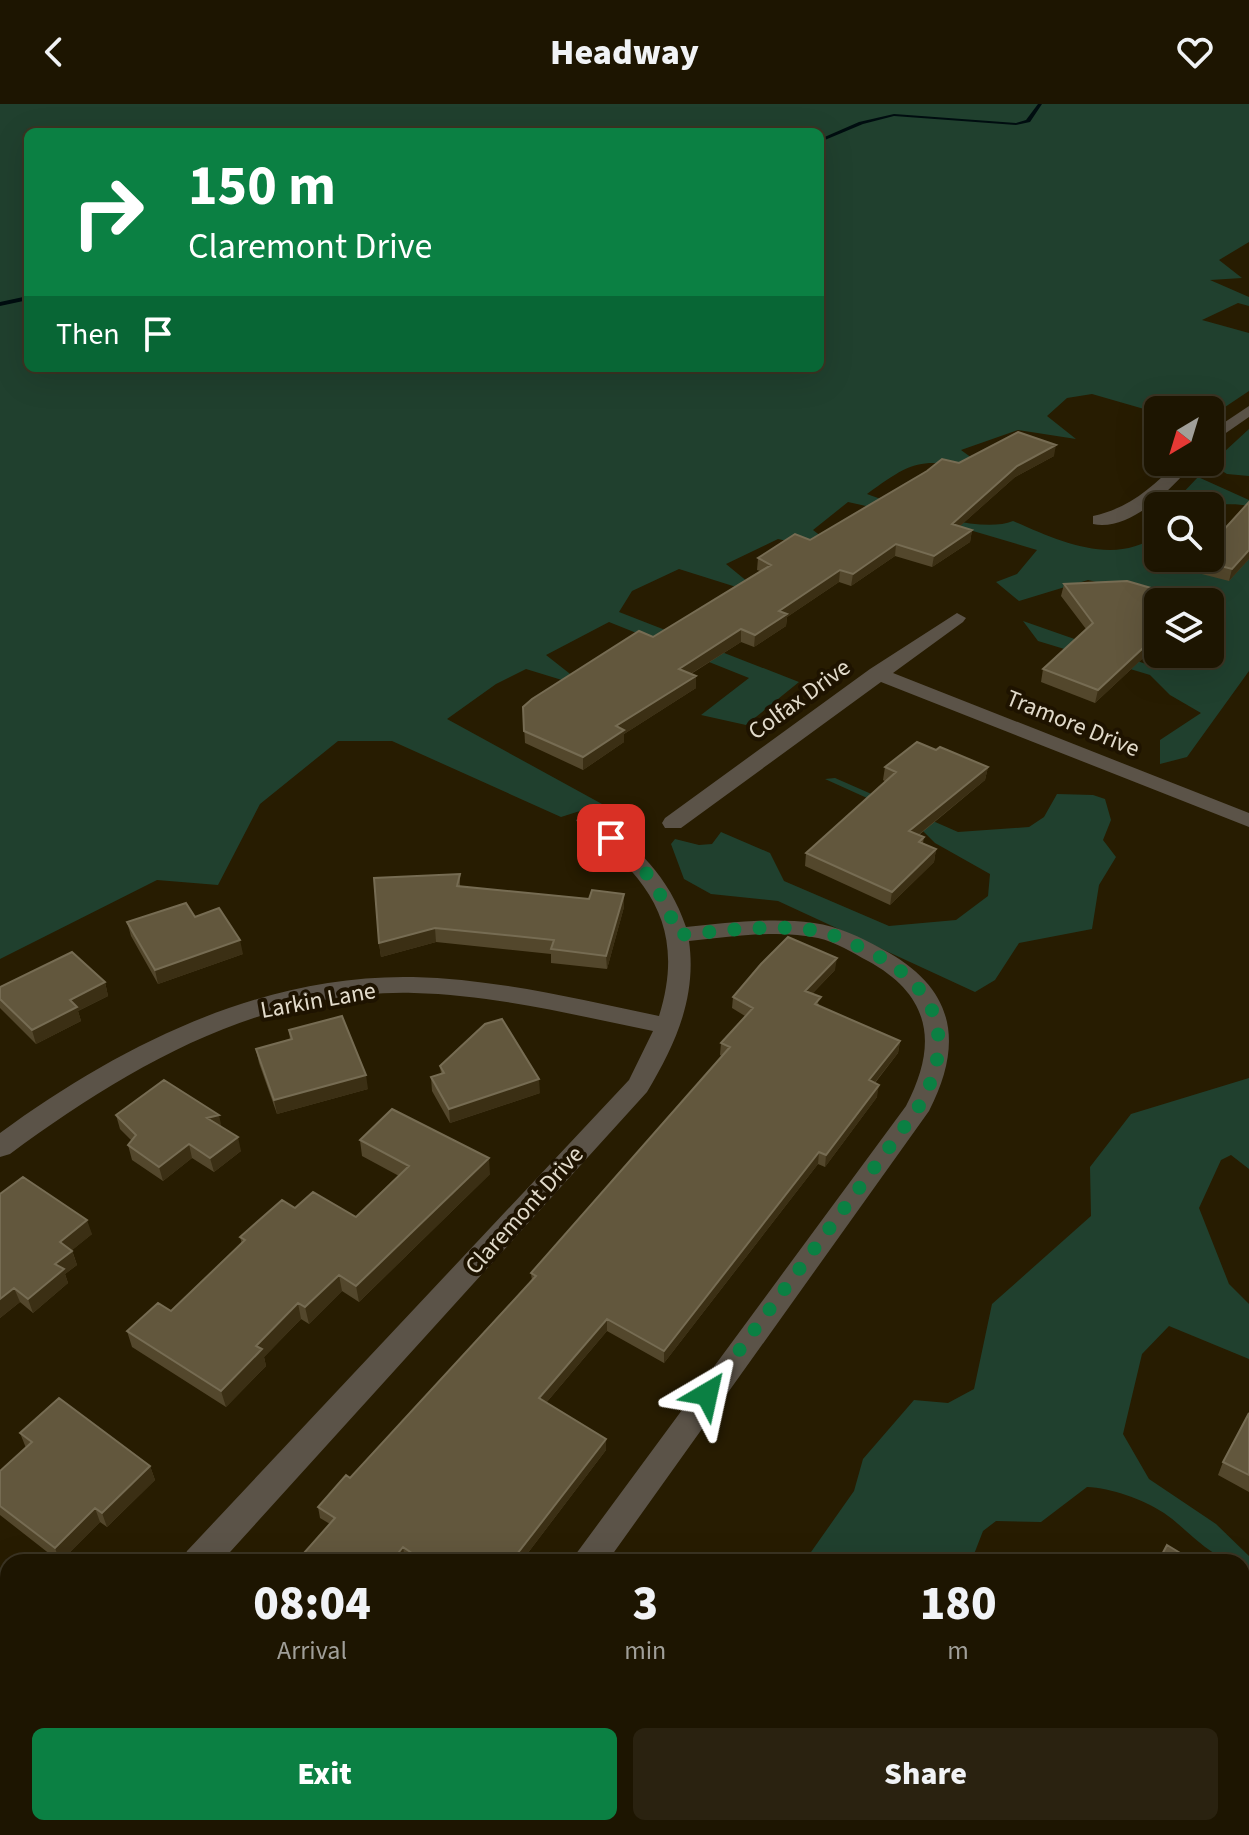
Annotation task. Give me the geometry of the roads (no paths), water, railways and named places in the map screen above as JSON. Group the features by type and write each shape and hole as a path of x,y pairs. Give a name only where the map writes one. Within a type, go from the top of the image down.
{"street":[{"path":"1224,429 1249,410"},
{"path":"1099,520 1122,516 1144,505 1172,476"},
{"name":"Colfax Drive","path":"673,823 957,618"},
{"name":"Tramore Drive","path":"877,673 1249,821"},
{"name":"Claremont Drive","path":"206,1554 638,1086 656,1057 668,1026 682,972 678,935 665,899 646,872 629,851 587,820"},
{"path":"593,1554 916,1111 932,1086 940,1060 937,1026 925,997 910,977 880,956 816,930 783,927 678,935"},
{"name":"Larkin Lane","path":"0,1147 88,1085 145,1053 254,1010 326,994 408,985 468,989 668,1026"}],"waterway":[{"path":"824,139 861,123 894,115 1016,124 1028,121 1040,104"},
{"path":"0,304 24,299"}]}
